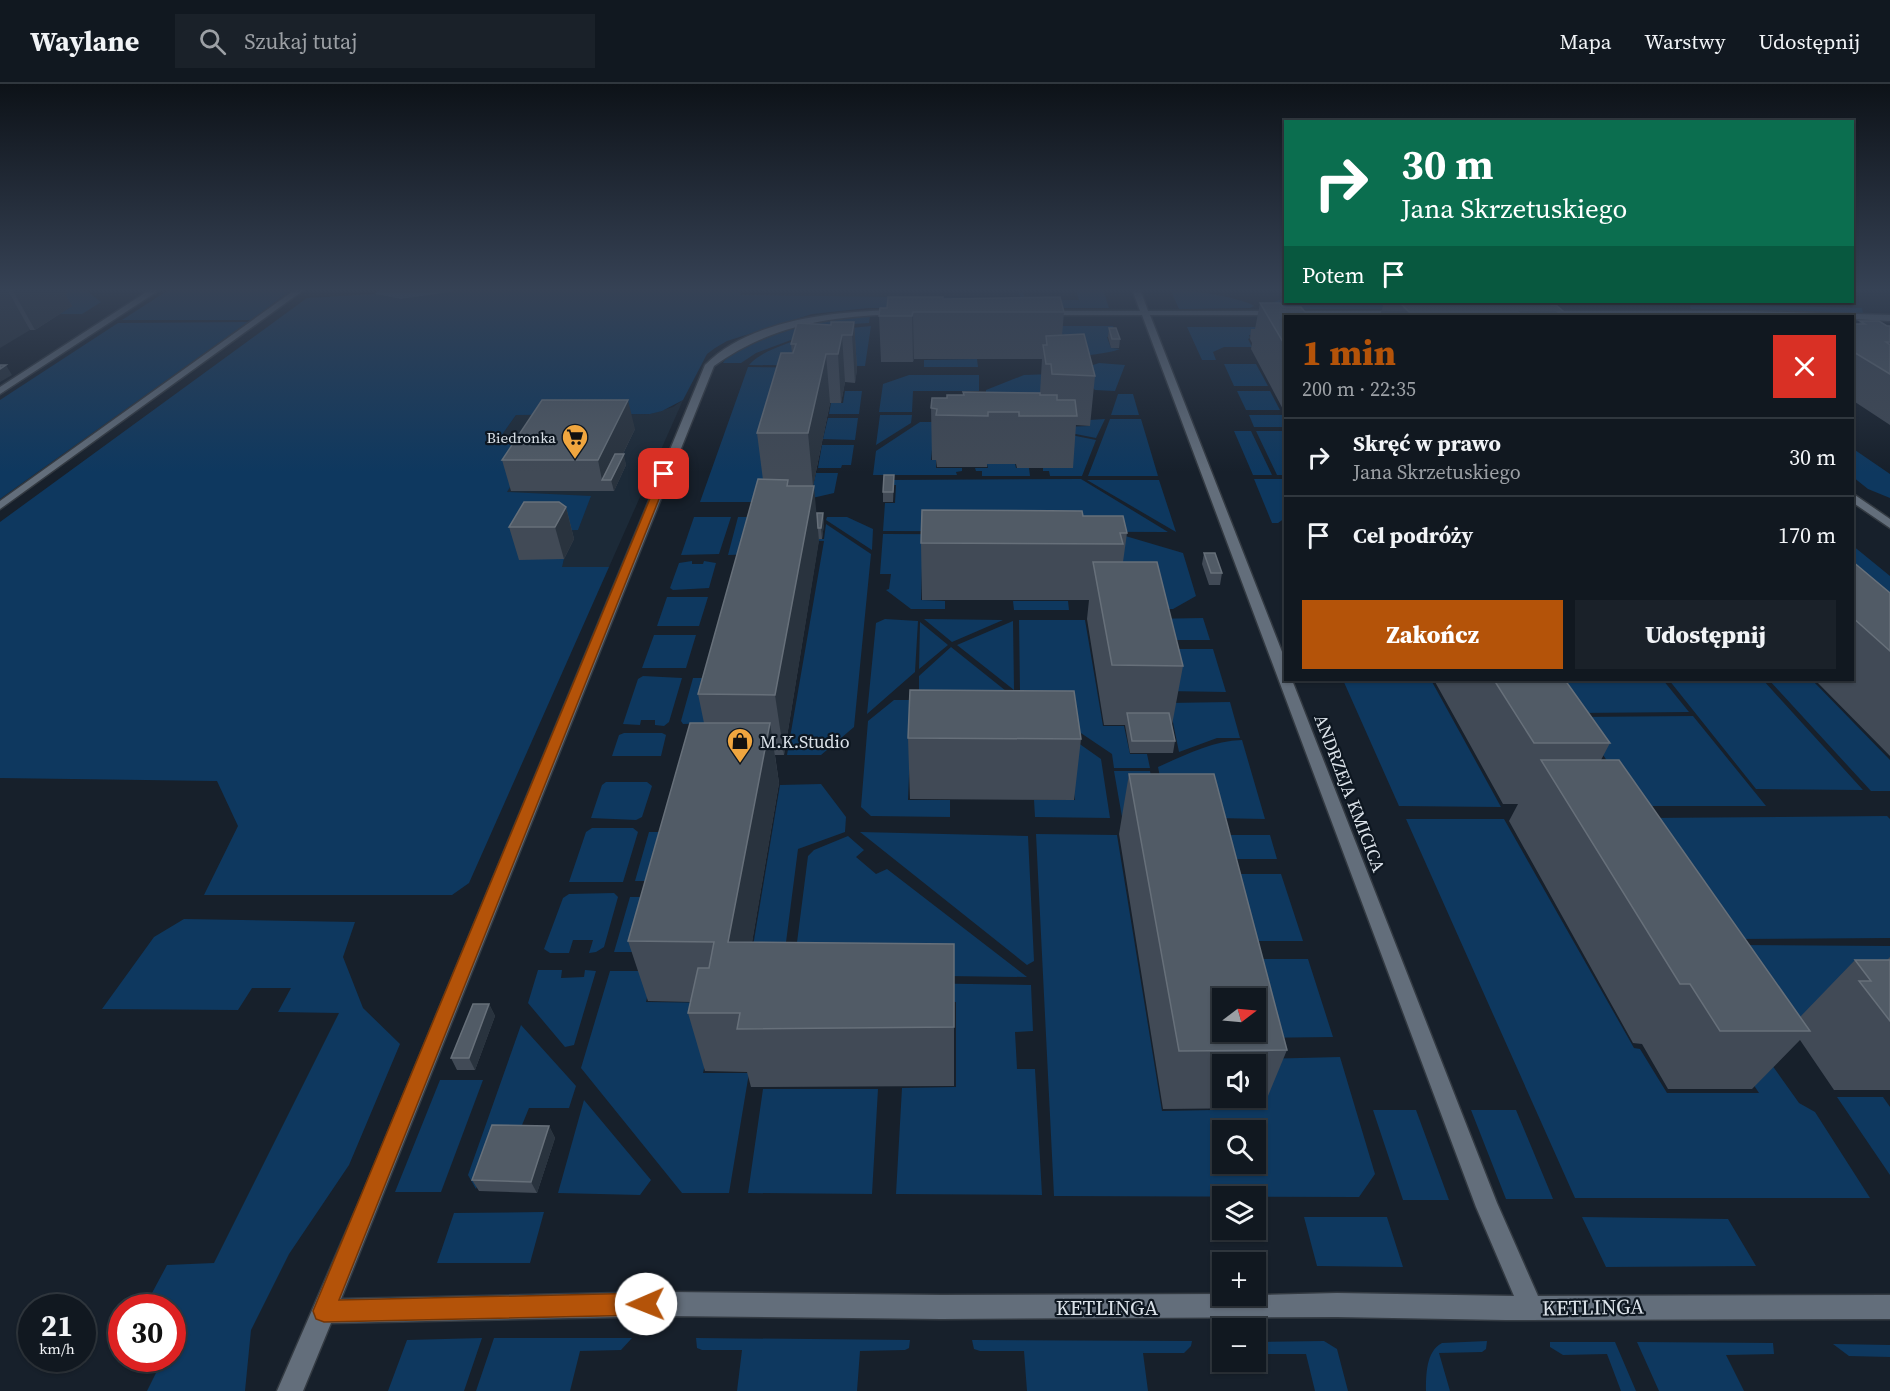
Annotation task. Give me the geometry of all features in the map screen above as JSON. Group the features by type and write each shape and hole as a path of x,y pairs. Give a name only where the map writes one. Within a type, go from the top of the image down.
{"street":[{"path":"0,392 64,350"},
{"path":"0,506 216,350"},
{"path":"290,1391 710,365 730,350"},
{"name":"ANDRZEJA KMICICA","path":"1158,350 1284,678"},
{"path":"1854,498 1890,525"},
{"name":"ANDRZEJA KMICICA","path":"1285,681 1487,1207 1531,1308"},
{"name":"KETLINGA","path":"324,1311 668,1304 1531,1308 1890,1307"}],"shaded area":[{"path":"77,350 209,350 0,499 0,400"},
{"path":"236,350 712,350 707,354 683,400 662,411 650,414 516,415 499,439 540,439 507,492 591,496 578,530 536,531 519,559 564,559 562,567 609,567 469,883 452,895 204,895 238,826 217,781 0,778 0,522"},
{"path":"740,350 764,350 741,363 723,363"},
{"path":"770,350 867,350 865,366 749,365"},
{"path":"1068,350 1116,350 1084,356 1072,360"},
{"path":"1197,350 1217,350 1213,352 1216,360 1202,360"},
{"path":"977,359 978,367 924,367 924,360"},
{"path":"1099,363 1125,365 1115,391 1095,390 1075,371"},
{"path":"1224,364 1256,364 1268,386 1234,386"},
{"path":"748,367 857,368 834,369 763,486 813,486 816,473 838,473 834,493 795,502 700,502"},
{"path":"1053,374 1062,427 1090,426 1089,420 1105,419 1096,438 1005,420 1096,440 1082,476 1050,476 1049,471 1043,471 1043,468 1073,468 1070,451 932,449 931,460 936,460 936,468 962,468 962,471 956,472 957,475 873,475 876,451 920,422 935,422 986,395 986,390 1024,375"},
{"path":"909,375 979,375 979,391 913,391 912,412 879,412 883,384"},
{"path":"845,391 862,391 859,414 829,414 831,403 843,403"},
{"path":"1237,391 1270,391 1280,410 1246,410"},
{"path":"1118,394 1133,394 1139,415 1111,415"},
{"path":"683,400 609,567 561,567 564,560 519,560 506,493 539,439 499,439 516,415 650,414 673,407"},
{"path":"880,415 912,415 911,423 876,445"},
{"path":"1249,415 1283,415 1284,427 1254,427"},
{"path":"828,418 858,418 855,440 823,439"},
{"path":"1110,419 1141,419 1158,476 1088,476"},
{"path":"1234,431 1251,431 1272,475 1253,475"},
{"path":"1256,431 1284,431 1284,475 1277,475"},
{"path":"822,445 854,445 851,465 842,465 841,468 818,468"},
{"path":"1854,449 1890,474 1890,498 1868,489 1854,478"},
{"path":"987,464 1015,464 1016,468 1029,468 1030,476 982,476 982,471 976,471 975,468 988,468"},
{"path":"1081,479 1168,532 883,531 885,503 895,503 896,485 885,485 886,480"},
{"path":"1254,479 1284,479 1284,519 1278,523 1272,523"},
{"path":"1087,480 1159,480 1176,532"},
{"path":"694,517 731,517 719,554 681,555"},
{"path":"738,517 803,517 795,539 824,539 826,524 871,554 854,727 821,755 787,755 824,541 794,540 759,554 728,555"},
{"path":"827,517 847,517 873,529 872,550 826,520"},
{"path":"883,534 1122,535 1183,553 1196,596 1173,609 1123,609 1121,599 922,566 921,600 945,601 945,609 911,609 886,590 889,589 891,574 880,574"},
{"path":"1854,547 1890,576 1890,595 1854,563"},
{"path":"692,561 692,564 703,564 704,561 716,563 709,588 673,590 670,588 679,563"},
{"path":"667,597 708,597 699,626 657,626"},
{"path":"1013,601 1068,601 1069,610 1014,610"},
{"path":"1203,618 1210,640 1155,640 1149,619"},
{"path":"885,619 918,621 915,672 867,714 876,623"},
{"path":"924,619 1003,620 952,642"},
{"path":"1019,620 1085,620 1103,726 1124,726 1130,754 1147,754 1150,768 1114,768 1112,754 1020,692"},
{"path":"1013,621 1014,690 957,645"},
{"path":"920,622 948,645 919,669"},
{"path":"654,635 696,635 686,668 642,668"},
{"path":"951,647 1011,695 919,695 919,676"},
{"path":"1156,649 1213,649 1226,692 1166,691"},
{"path":"643,676 682,678 669,722 664,726 655,725 655,720 641,720 640,725 623,724 638,679"},
{"path":"693,678 728,678 717,723 683,724 681,721"},
{"path":"1343,681 1432,681 1501,807 1399,806"},
{"path":"1554,681 1664,681 1689,712 1576,713"},
{"path":"1670,681 1764,681 1863,790 1756,789"},
{"path":"1770,681 1813,681 1890,760 1890,791 1871,791"},
{"path":"894,700 1017,700 1101,759 1110,818 1035,817 1034,800 1075,800 1069,750 910,750 908,800 950,800 950,817 871,816 861,807 868,721"},
{"path":"1230,702 1240,738 1217,738 1179,752 1169,703"},
{"path":"1693,716 1766,806 1638,806 1577,717"},
{"path":"662,733 666,735 661,756 612,756 619,735"},
{"path":"1242,740 1265,819 1168,817 1158,767 1209,746"},
{"path":"1114,771 1150,771 1159,818 1122,817"},
{"path":"606,782 647,782 652,786 642,817 636,820 591,818 602,785"},
{"path":"821,784 846,817 845,832 798,849 781,981 1031,985 1033,1031 1015,1032 1017,1069 1035,1069 1042,1195 896,1194 902,1088 956,1087 956,1002 744,1000 780,785"},
{"path":"1887,816 1890,819 1890,938 1729,939 1645,818"},
{"path":"1406,819 1504,819 1634,1048 1640,1049 1667,1093 1759,1093 1732,1052 1762,1051 1799,1103 1815,1112 1870,1198 1575,1198"},
{"path":"592,828 633,828 638,832 623,882 569,882 586,832"},
{"path":"649,832 689,832 677,881 635,881"},
{"path":"860,832 1028,836 1034,961 1027,965"},
{"path":"1036,834 1117,835 1162,1111 1266,1109 1266,1059 1340,1057 1375,1174 1359,1197 1266,1197 1266,1186 1212,1186 1212,1197 1054,1196"},
{"path":"1201,835 1270,835 1277,859 1207,859"},
{"path":"848,836 864,850 856,857 876,874 887,869 1027,977 803,974 794,966 808,856 814,850"},
{"path":"1210,874 1281,874 1303,941 1227,941"},
{"path":"614,893 618,897 604,947 589,953 593,940 573,940 569,953 550,953 544,949 563,898 569,894"},
{"path":"630,897 672,897 659,952 614,952"},
{"path":"184,919 355,922 343,957 363,1008 400,1044 349,1165 289,1254 251,1330 245,1391 147,1391 156,1372 186,1372 186,1294 151,1294 167,1265 214,1263 339,1013 278,1012 291,988 252,988 238,1010 102,1009 154,937"},
{"path":"1733,945 1890,946 1890,1007 1837,1016 1794,1017"},
{"path":"1230,959 1308,959 1333,1037 1266,1038 1266,988 1249,988"},
{"path":"538,970 562,970 561,978 584,977 585,970 596,971 574,1045 565,1047 528,1003"},
{"path":"610,971 653,971 646,1002 726,1003 714,1026 703,1073 749,1073 729,1193 682,1193 581,1068"},
{"path":"521,1025 576,1086 569,1108 529,1108 520,1130 498,1131 476,1189 468,1175"},
{"path":"440,1080 483,1080 441,1192 395,1192"},
{"path":"763,1089 878,1089 872,1194 748,1193"},
{"path":"1837,1097 1883,1097 1890,1107 1890,1175"},
{"path":"584,1100 651,1180 640,1195 558,1193"},
{"path":"1373,1110 1416,1110 1449,1200 1403,1200"},
{"path":"1471,1110 1516,1110 1553,1199 1506,1199"},
{"path":"544,1212 530,1263 437,1263 454,1213"},
{"path":"1304,1217 1387,1217 1403,1267 1317,1266"},
{"path":"1582,1217 1728,1219 1756,1266 1606,1267"},
{"path":"482,1338 464,1391 388,1391 407,1340"},
{"path":"494,1338 632,1338 621,1350 580,1351 570,1391 476,1391"},
{"path":"696,1338 910,1340 909,1348 905,1350 860,1351 857,1391 737,1391 742,1350 702,1350 697,1348"},
{"path":"972,1340 1192,1341 1191,1346 1184,1353 1143,1353 1148,1391 1027,1391 1024,1351 980,1351 974,1349"},
{"path":"1324,1341 1337,1349 1348,1391 1315,1391 1306,1354 1266,1354 1266,1342"},
{"path":"1487,1341 1486,1349 1482,1352 1439,1353 1450,1391 1426,1391 1428,1364 1437,1347 1442,1343"},
{"path":"1550,1342 1615,1342 1636,1391 1621,1391 1607,1354 1563,1355 1550,1347"},
{"path":"1637,1342 1773,1343 1774,1354 1726,1355 1744,1391 1659,1391"},
{"path":"1833,1344 1890,1345 1890,1357 1849,1356"}],"building":[{"path":"794,350 839,350 838,354 826,354 808,433 757,433 781,353 793,353"},
{"path":"1044,350 1088,350 1095,376 1052,374 1051,364 1046,364"},
{"path":"1854,350 1890,350 1890,374 1854,352"},
{"path":"963,392 1057,395 1057,400 1075,400 1077,416 1019,416 1019,412 988,412 988,416 936,415 937,409 931,408 932,398 964,395"},
{"path":"542,400 628,400 598,460 502,460"},
{"path":"615,454 624,454 611,480 602,480"},
{"path":"884,475 894,475 893,492 883,492"},
{"path":"758,479 788,480 787,486 814,486 775,695 698,694"},
{"path":"524,502 559,502 566,507 555,527 509,527"},
{"path":"922,510 1082,511 1083,516 1123,516 1127,533 1120,533 1123,544 921,543"},
{"path":"817,513 823,513 821,528 818,528"},
{"path":"1204,553 1215,553 1222,573 1211,573"},
{"path":"1093,562 1157,562 1183,666 1112,665"},
{"path":"1854,563 1890,593 1890,651 1854,619"},
{"path":"1495,681 1566,681 1610,743 1534,743"},
{"path":"910,690 1074,691 1081,739 908,738"},
{"path":"1127,713 1169,713 1175,741 1132,741"},
{"path":"690,723 770,723 728,942 954,944 954,1027 737,1029 740,1013 688,1013 698,968 709,968 714,942 628,941"},
{"path":"1541,760 1619,760 1810,1031 1720,1031 1690,984 1680,984"},
{"path":"1129,774 1214,774 1287,1050 1179,1051"},
{"path":"1855,960 1890,960 1890,1021 1859,981 1871,981"},
{"path":"473,1004 489,1004 469,1058 451,1058"},
{"path":"492,1125 549,1126 531,1182 472,1180"}],"place":[{"name":"Biedronka","path":"575,460"},
{"name":"M.K.Studio","path":"740,764"}],"route":[{"path":"646,1304 324,1311 664,474"}]}
